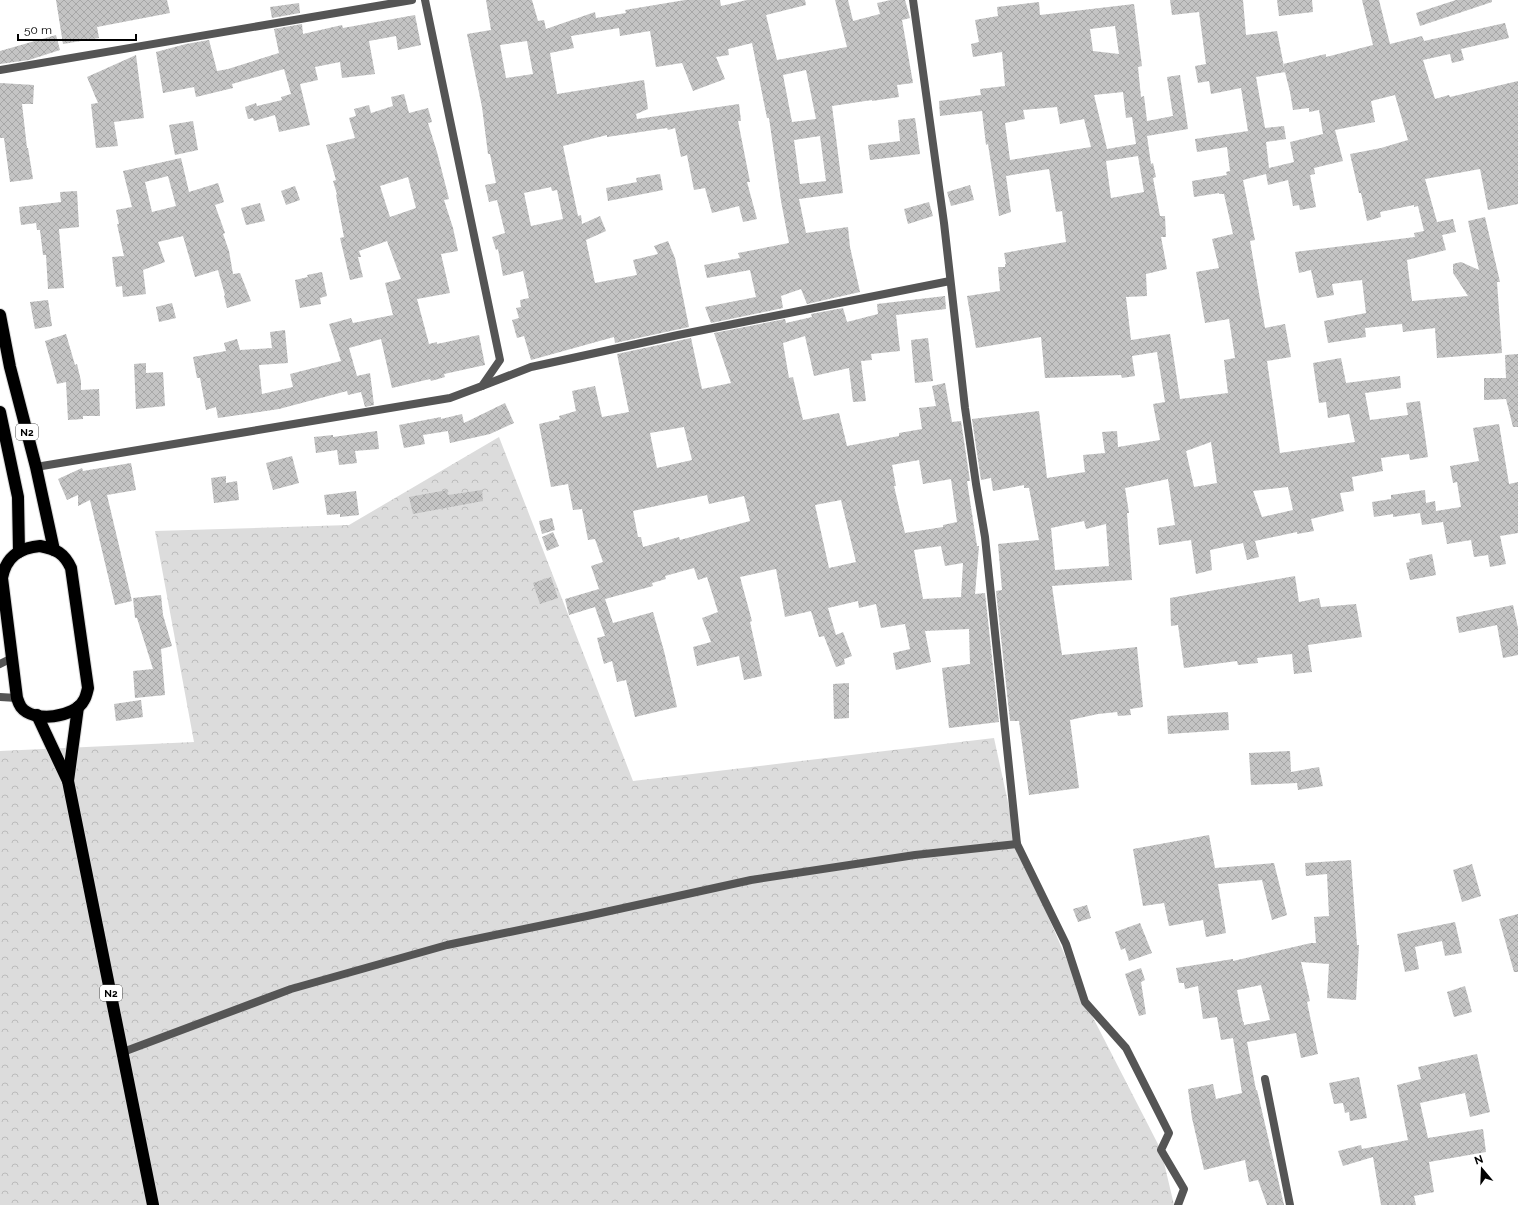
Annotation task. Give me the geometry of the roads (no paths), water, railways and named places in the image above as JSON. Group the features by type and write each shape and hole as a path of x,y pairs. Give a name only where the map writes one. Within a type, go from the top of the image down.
{"highway":[{"name":"N2","path":"0,315 10,367 36,466 54,550"},
{"name":"N2","path":"0,412 18,498 19,552"},
{"path":"40,546 54,550 66,558 71,568 88,688 84,701 78,707 62,715 45,717 36,715 21,707 17,698 2,578 4,567 13,556 26,548 40,546"},
{"name":"N2","path":"68,781 78,707"},
{"name":"N2","path":"36,715 68,781 153,1205"}],"street":[{"path":"0,70 412,0"},
{"path":"425,0 500,360 482,386"},
{"path":"913,0 934,147 965,408 985,537 1017,844 1066,944 1086,1002 1126,1048 1169,1133 1161,1150 1184,1189 1178,1205"},
{"path":"36,466 450,398 531,367 678,335 950,281"},
{"path":"0,664 12,658"},
{"path":"0,697 17,698"},
{"path":"123,1052 291,989 447,945 751,880 915,856 1017,844"},
{"path":"1265,1079 1290,1205"}]}
